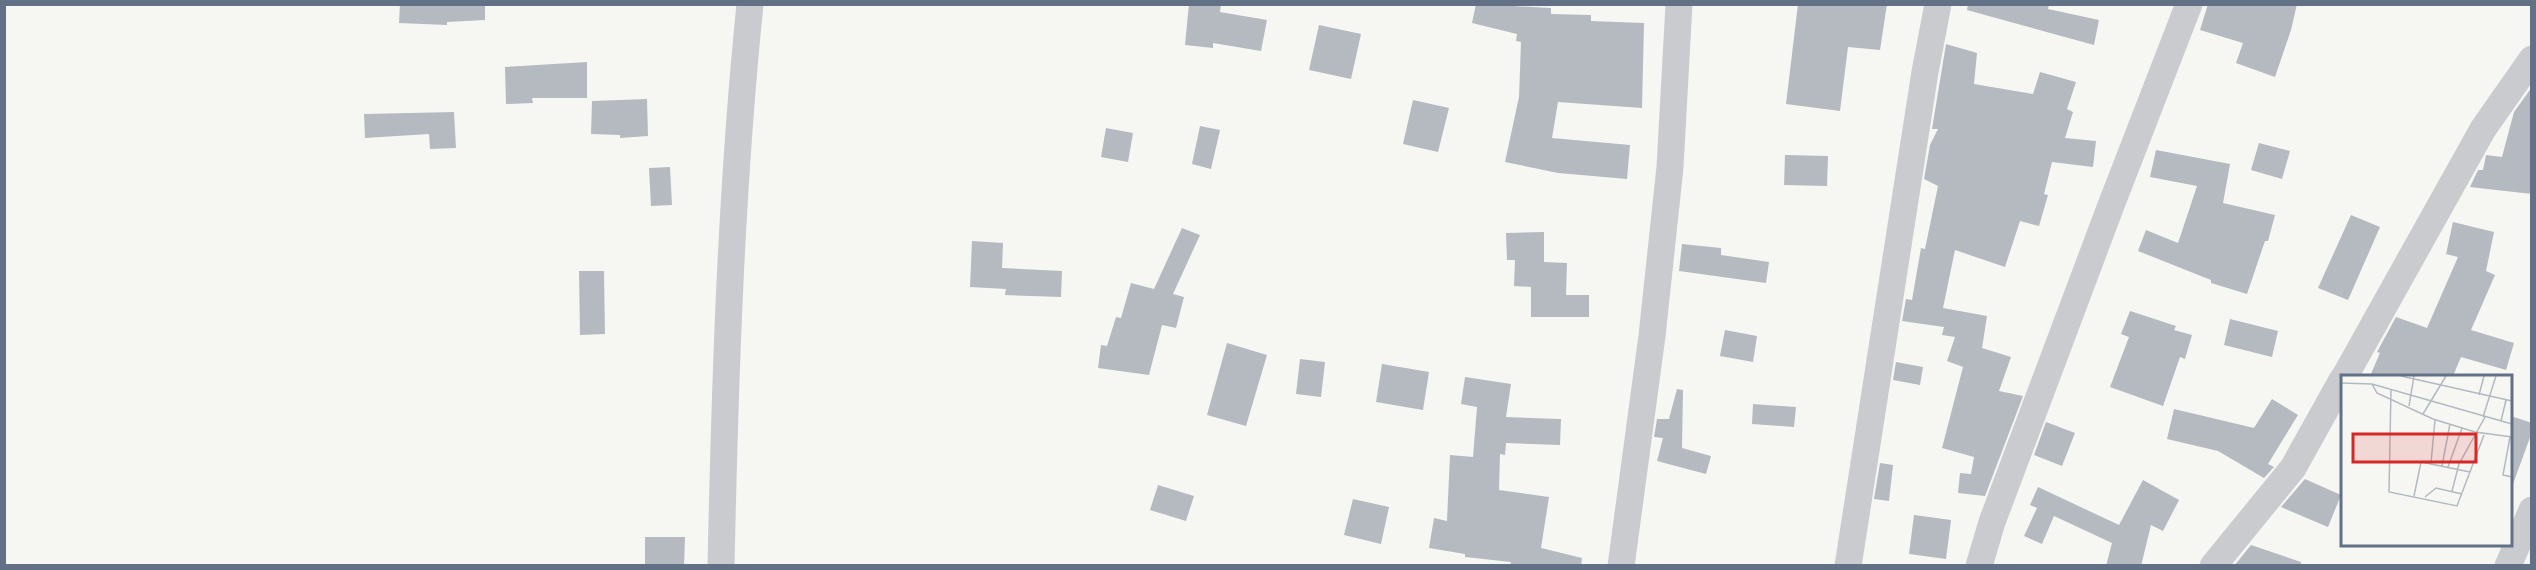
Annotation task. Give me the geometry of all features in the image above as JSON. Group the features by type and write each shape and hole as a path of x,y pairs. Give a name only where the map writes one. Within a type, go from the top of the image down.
{"street":[{"path":"721,566 724,421 742,82 750,4"},
{"path":"1621,566 1652,336 1670,167 1679,4"},
{"path":"1848,566 1924,72 1938,4"},
{"path":"1979,566 1992,522 2189,4"},
{"path":"2346,375 2483,129 2532,59"},
{"path":"2213,566 2293,468 2341,383"},
{"path":"2508,566 2532,510"}],"building":[{"path":"400,4 485,4 485,20 447,22 447,25 399,23"},
{"path":"1189,4 1221,4 1220,12 1267,20 1261,51 1213,43 1213,48 1185,45"},
{"path":"1476,4 1551,8 1551,14 1591,15 1591,21 1644,23 1642,108 1558,102 1552,138 1630,145 1627,179 1558,173 1505,162 1519,97 1521,42 1516,41 1517,34 1472,23"},
{"path":"1798,4 1887,4 1880,50 1848,47 1840,111 1786,104"},
{"path":"1968,4 2049,4 2048,9 2099,20 2094,45 1967,10"},
{"path":"2208,4 2297,4 2275,77 2236,63 2243,43 2200,30"},
{"path":"1319,25 1361,34 1351,79 1309,70"},
{"path":"1946,44 1977,53 1974,84 2033,94 2040,72 2076,82 2067,109 2073,112 2065,138 2096,141 2093,167 2052,162 2044,194 2048,195 2039,226 2020,221 2005,267 1955,250 1943,308 1987,316 1982,348 2011,357 1999,391 2023,396 1985,496 1958,493 1960,473 1971,474 1974,457 1942,448 1963,367 1947,361 1955,337 1942,335 1944,327 1902,321 1906,299 1912,300 1921,248 1925,249 1938,186 1924,179 1930,145 1938,129 1932,129"},
{"path":"587,62 587,98 532,98 533,103 506,104 505,67"},
{"path":"2532,87 2532,194 2470,187 2478,170 2483,170 2486,155 2502,157 2514,112"},
{"path":"647,99 648,136 620,138 620,135 591,134 592,101"},
{"path":"1413,100 1449,108 1438,152 1403,144"},
{"path":"454,112 456,148 430,149 429,134 365,138 364,114"},
{"path":"1200,126 1220,130 1211,169 1192,164"},
{"path":"1106,128 1133,133 1128,162 1101,157"},
{"path":"2259,143 2290,151 2282,179 2251,170"},
{"path":"2156,150 2230,164 2223,203 2275,215 2268,241 2265,241 2247,294 2211,283 2211,280 2138,251 2146,230 2178,243 2197,186 2150,177"},
{"path":"1785,155 1828,156 1827,186 1784,185"},
{"path":"670,167 672,205 651,206 649,168"},
{"path":"2351,215 2380,227 2348,300 2318,288"},
{"path":"2453,222 2494,232 2486,271 2495,275 2471,330 2514,343 2506,370 2461,357 2453,375 2370,375 2380,353 2377,352 2396,317 2427,328 2458,257 2446,254"},
{"path":"1182,228 1200,235 1173,294 1184,297 1176,328 1162,325 1149,375 1098,368 1101,345 1107,346 1116,317 1121,318 1131,283 1154,289"},
{"path":"1544,232 1544,262 1567,263 1566,295 1589,295 1589,317 1531,317 1531,287 1514,286 1515,260 1507,260 1506,233"},
{"path":"972,241 1003,243 1002,268 1062,271 1061,297 1005,295 1006,289 970,287"},
{"path":"1682,244 1721,248 1721,255 1769,262 1766,283 1679,271"},
{"path":"579,271 604,271 605,334 580,335"},
{"path":"2130,311 2176,326 2174,330 2192,335 2185,359 2180,357 2163,406 2110,387 2129,337 2121,334"},
{"path":"2230,319 2278,331 2272,357 2224,345"},
{"path":"1725,330 1757,336 1753,362 1720,356"},
{"path":"1227,343 1267,355 1246,426 1207,415"},
{"path":"1300,359 1325,362 1321,397 1296,394"},
{"path":"1896,362 1923,367 1920,385 1893,380"},
{"path":"1382,364 1429,372 1423,410 1376,402"},
{"path":"1465,377 1511,384 1506,417 1561,419 1560,445 1506,443 1505,455 1500,454 1499,490 1549,497 1541,548 1582,558 1581,566 1510,566 1511,562 1465,557 1465,554 1429,548 1434,518 1447,521 1450,455 1473,457 1477,407 1461,404"},
{"path":"1677,389 1683,390 1682,448 1711,456 1706,474 1657,461 1663,438 1654,437 1657,419 1669,419"},
{"path":"2272,399 2298,415 2268,464 2274,467 2264,478 2218,451 2167,439 2174,409 2254,428"},
{"path":"1753,404 1796,407 1794,427 1752,424"},
{"path":"2512,416 2532,423 2532,432 2513,484"},
{"path":"2046,422 2075,433 2062,466 2034,455"},
{"path":"1880,463 1893,465 1889,501 1874,499"},
{"path":"2305,479 2341,495 2328,527 2281,507"},
{"path":"2143,480 2179,500 2163,531 2151,525 2141,566 2106,566 2112,543 2054,516 2042,544 2024,536 2037,508 2030,505 2038,487 2119,525"},
{"path":"1158,485 1194,496 1186,521 1150,510"},
{"path":"1353,499 1389,507 1381,544 1344,535"},
{"path":"1914,515 1951,520 1946,559 1909,554"},
{"path":"645,537 685,537 684,566 645,566"},
{"path":"2251,545 2301,562 2301,566 2234,566"}]}
